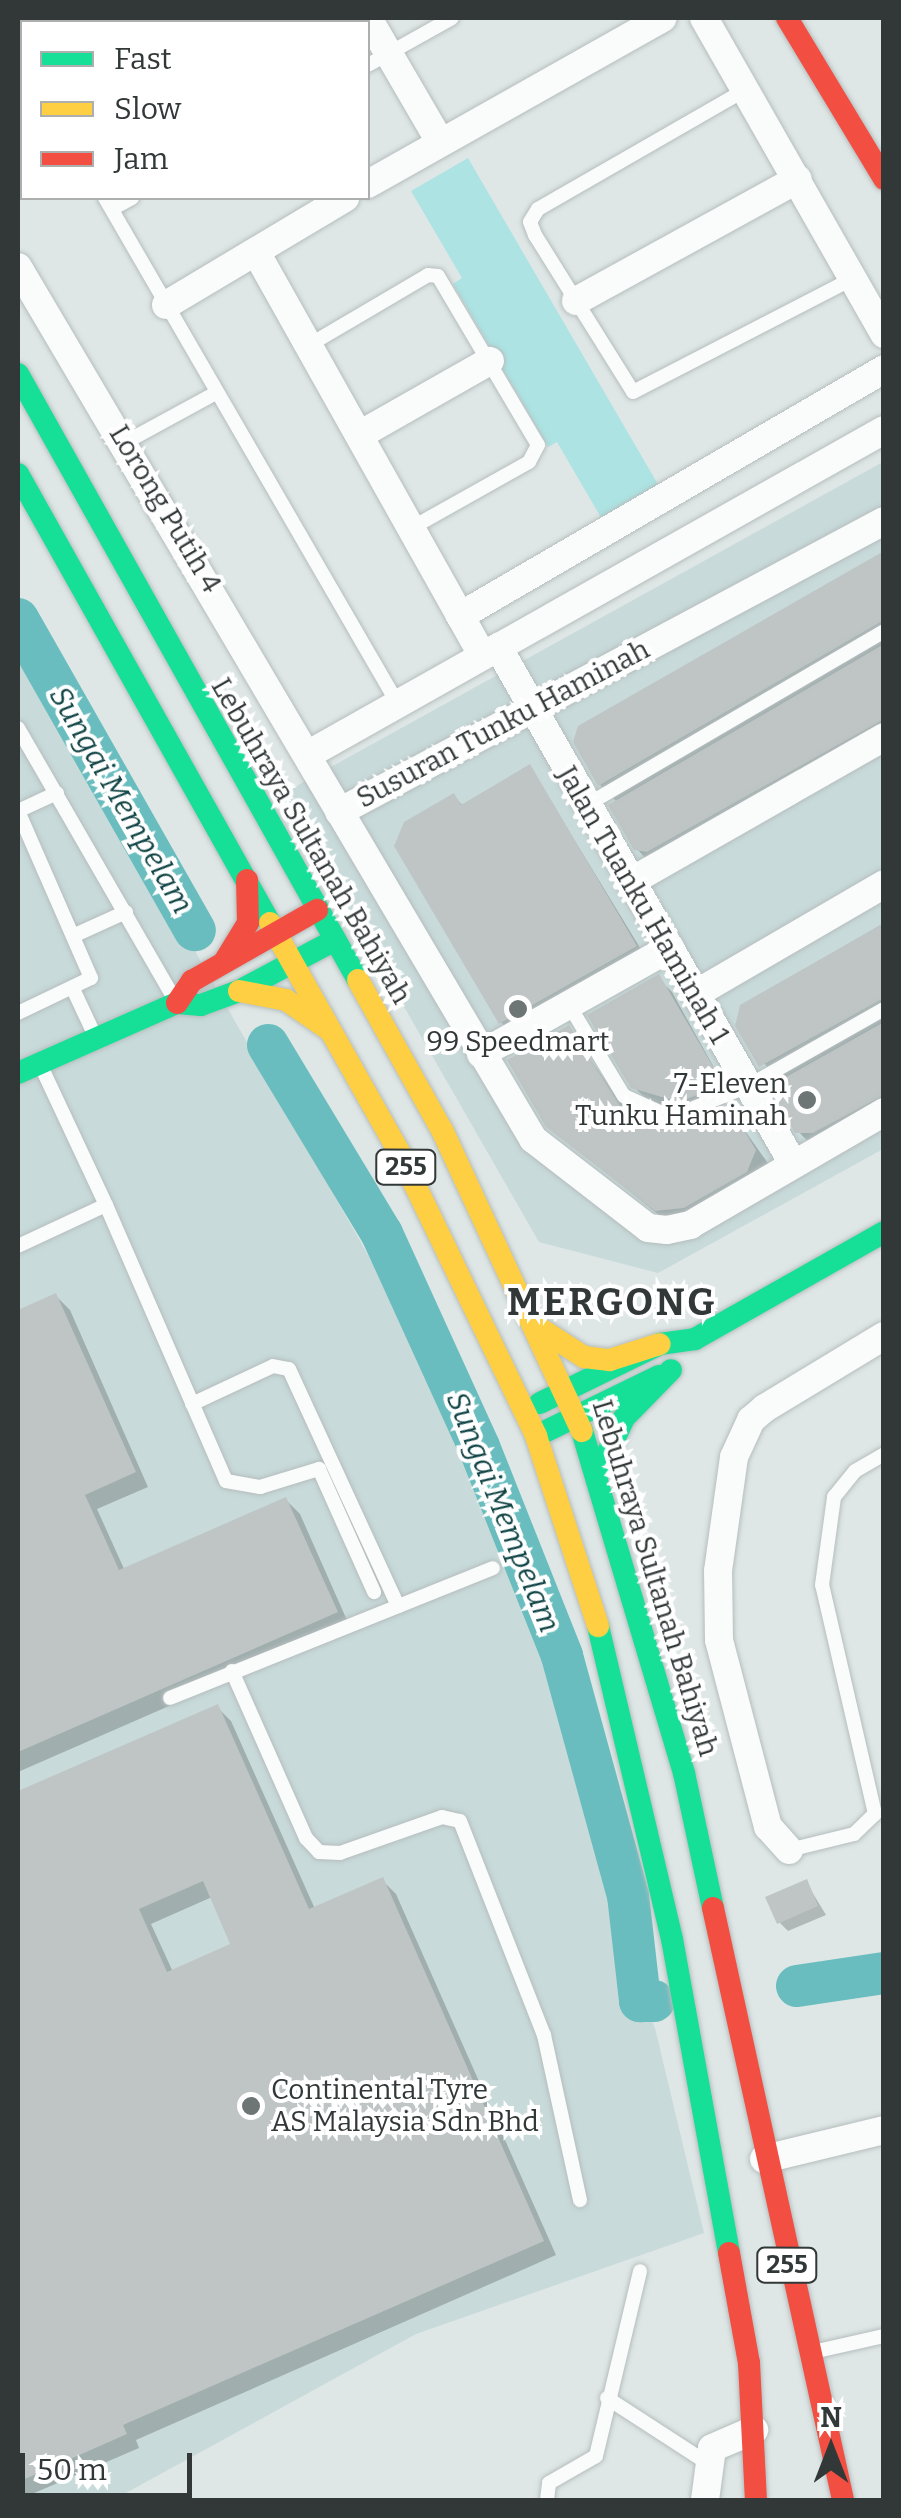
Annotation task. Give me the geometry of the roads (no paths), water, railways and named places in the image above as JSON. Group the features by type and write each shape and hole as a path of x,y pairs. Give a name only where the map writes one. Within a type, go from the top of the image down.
{"main road":[{"path":"787,18 884,178"},
{"name":"Lebuhraya Sultanah Bahiyah","path":"18,374 442,1130 540,1328 578,1417 654,1657 721,1931 764,2159 843,2500"},
{"name":"255","path":"18,474 399,1152 536,1436 612,1668 672,1939 740,2308 754,2430 756,2500"},
{"path":"224,962 248,923 244,873"},
{"path":"177,1003 192,981 316,910"},
{"path":"18,1073 177,1003 202,1005 239,991 333,941"},
{"path":"239,991 286,1000 332,1033"},
{"path":"540,1328 584,1357 610,1360 660,1344 695,1339 884,1232"},
{"path":"598,1476 624,1418 695,1339"},
{"path":"524,1410 660,1344"},
{"path":"536,1436 671,1370"}],"street":[{"path":"370,183 439,140 662,18"},
{"path":"704,18 748,88 884,334"},
{"path":"370,26 378,59 439,140"},
{"path":"576,301 798,179"},
{"path":"166,305 341,200"},
{"name":"Jalan Tuanku Haminah 1","path":"256,252 362,433 460,616 531,710 792,1162"},
{"name":"Lorong Putih 4","path":"18,266 126,442 339,812"},
{"path":"362,433 490,361"},
{"path":"460,616 884,369"},
{"path":"308,754 884,430"},
{"name":"Susuran Tunku Haminah","path":"792,1162 690,1225 667,1230 648,1228 542,1149 481,1054 339,812 884,521"},
{"path":"630,882 884,737"},
{"path":"697,993 884,884"},
{"path":"481,1054 670,948"},
{"path":"792,1162 884,1112"},
{"path":"789,1850 768,1827 719,1640 718,1571 734,1457 750,1420 884,1336"},
{"path":"764,2159 884,2130"},
{"path":"705,2500 712,2448 754,2430"}],"lane":[{"path":"378,59 452,18"},
{"path":"748,88 538,209 530,222 535,236 624,384 643,392 855,278"},
{"path":"109,203 398,704"},
{"path":"311,344 428,275 444,282 490,361 538,455 413,527"},
{"path":"126,442 216,392"},
{"path":"584,806 884,631"},
{"path":"18,728 177,1003"},
{"path":"18,1013 91,978 18,811 57,793"},
{"path":"75,935 126,912"},
{"path":"73,989 96,1039"},
{"path":"569,1005 624,1096 641,1108 682,1113 748,1086 884,1009"},
{"path":"40,1063 226,1481 237,1487 318,1469 374,1592"},
{"path":"18,1246 106,1205"},
{"path":"192,1404 273,1366 289,1369 398,1606"},
{"path":"789,1850 854,1834 875,1814 822,1585 834,1497 855,1471 884,1454"},
{"path":"170,1698 493,1568"},
{"path":"232,1671 306,1838 319,1852 340,1852 442,1816 460,1821 544,2035 580,2200"},
{"path":"546,2500 550,2483 596,2456 640,2271"},
{"path":"807,2353 884,2336"},
{"path":"607,2398 709,2464"}],"waterway":[{"name":"Sungai Mempelam","path":"18,619 195,930"},
{"name":"Sungai Mempelam","path":"268,1045 382,1234 479,1447 562,1656 628,1895 640,2001 654,2001"},
{"name":"Sungai Mempelam","path":"797,1986 884,1973"}],"place":[{"name":"99 Speedmart","path":"518,1009"},
{"name":"7-Eleven Tunku Haminah","path":"807,1100"},
{"name":"Continental Tyre AS Malaysia Sdn Bhd","path":"251,2106"}],"district":[{"name":"MERGONG","path":"612,1303"}]}
